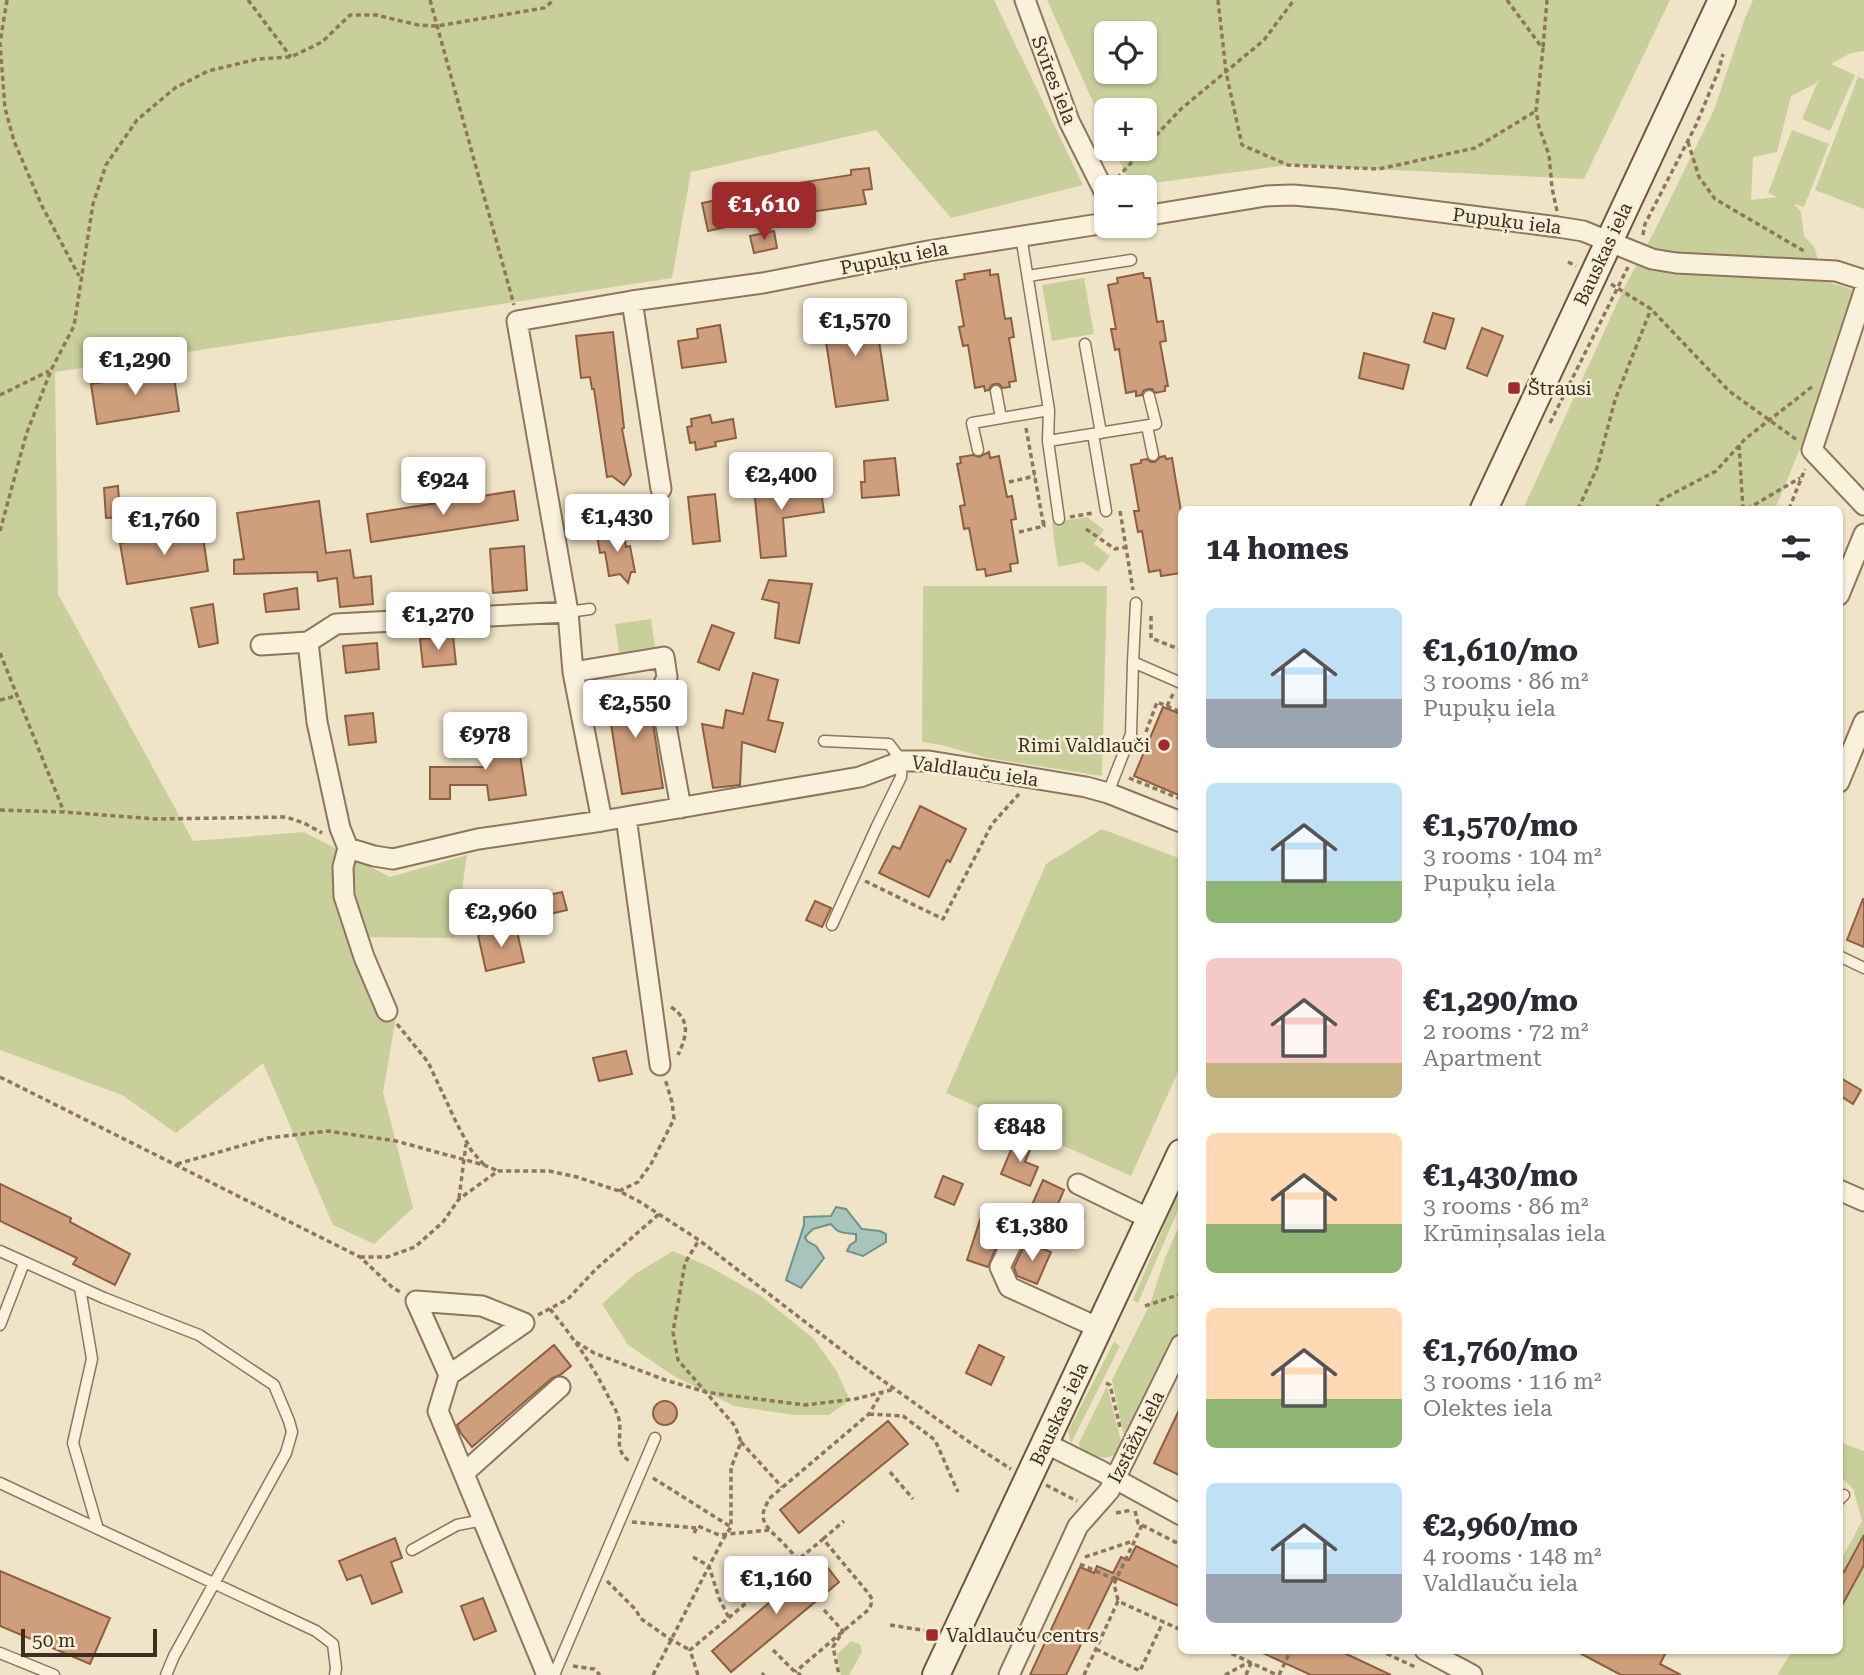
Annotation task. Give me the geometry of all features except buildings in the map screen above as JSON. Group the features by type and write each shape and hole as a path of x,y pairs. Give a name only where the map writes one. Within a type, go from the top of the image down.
{"main road":[{"name":"Bauskas iela","path":"1485,506 1721,0"},
{"name":"Bauskas iela","path":"936,1675 1178,1159"}],"street":[{"name":"Svīres iela","path":"1025,0 1069,121 1103,175"},
{"name":"Pupuķu iela","path":"1157,214 1266,195 1338,199 1583,231 1652,259 1676,263 1836,271 1864,280"},
{"name":"Pupuķu iela","path":"517,321 632,301 763,283 928,251 1094,225"},
{"path":"1864,292 1812,450 1864,505"},
{"path":"632,301 661,489"},
{"path":"517,321 568,612 573,672 601,821"},
{"path":"1843,585 1864,534"},
{"path":"261,645 308,642 336,624 568,612"},
{"path":"308,642 317,722 340,828 348,848 343,867 344,896 360,948 387,1011"},
{"path":"573,672 664,657 667,677 660,693 681,808"},
{"path":"1843,772 1864,722"},
{"name":"Valdlauču iela","path":"348,848 393,859 478,839 860,777 902,761 929,761 1086,787 1178,821"},
{"path":"626,817 660,1065"},
{"path":"1079,1184 1150,1219"},
{"path":"1843,1192 1864,1201"},
{"path":"1073,1217 1023,1220 1000,1268 1009,1287 1099,1328"},
{"path":"524,1323 482,1306 416,1301 449,1375 439,1411 483,1520 553,1672"},
{"path":"449,1375 524,1323"},
{"name":"Izstāžu iela","path":"1009,1675 1078,1526 1109,1491 1116,1479 1178,1351"},
{"path":"464,1473 559,1387"},
{"path":"1045,1443 1116,1479 1137,1501 1178,1514"},
{"path":"1433,1654 1472,1675"}],"lane":[{"path":"1021,236 1049,410 1048,442 1059,519"},
{"path":"1028,276 1132,260"},
{"path":"1085,344 1106,511"},
{"path":"996,391 1001,418"},
{"path":"1048,442 1156,424 1149,396"},
{"path":"978,450 972,423 1049,410"},
{"path":"1147,426 1153,455"},
{"path":"1108,793 1131,734 1135,599"},
{"path":"568,612 590,609"},
{"path":"1133,662 1178,682"},
{"path":"824,741 889,744 902,761 901,777 832,925"},
{"path":"1843,958 1864,968"},
{"path":"0,1251 80,1288 199,1335 274,1385 292,1432 286,1453 166,1675"},
{"path":"0,1325 24,1263"},
{"path":"80,1288 92,1359 73,1443 98,1529"},
{"path":"553,1672 655,1438"},
{"path":"0,1483 316,1631 333,1644 335,1675"},
{"path":"412,1550 457,1525 483,1520"},
{"path":"0,1653 54,1675"}],"path":[{"path":"7,0 0,43 5,108 41,206 80,278"},
{"path":"248,0 291,57"},
{"path":"430,0 513,297 517,321"},
{"path":"0,531 26,435 51,370 74,326 93,204 106,165 137,120 175,89 208,71 258,59 291,57 322,42 350,15 376,15 418,25 437,26 544,8 554,0"},
{"path":"1218,0 1226,72 1242,145 1288,165 1379,169 1463,151 1475,148 1536,111"},
{"path":"1287,0 1287,9"},
{"path":"1157,134 1181,109 1265,40 1294,0"},
{"path":"1507,0 1543,49"},
{"path":"1547,0 1536,111 1549,155 1558,227"},
{"path":"0,106 5,108"},
{"path":"1687,140 1699,177 1715,199 1804,251"},
{"path":"1121,175 1133,161"},
{"path":"1617,287 1651,309 1728,391 1812,450 1789,506"},
{"path":"1578,506 1597,468 1615,400 1651,309"},
{"path":"1658,506 1661,500 1716,471 1768,420 1840,366"},
{"path":"0,395 51,370"},
{"path":"1739,446 1745,506"},
{"path":"1009,482 1035,476"},
{"path":"1750,506 1802,477"},
{"path":"1119,508 1135,599"},
{"path":"1019,532 1044,526 1043,522"},
{"path":"1086,529 1115,548 1126,547"},
{"path":"1151,610 1151,638 1178,649"},
{"path":"0,653 64,812"},
{"path":"0,700 16,695"},
{"path":"1143,740 1157,702 1178,711"},
{"path":"1132,790 1129,778 1178,798"},
{"path":"855,876 943,919 992,824 1020,793"},
{"path":"0,810 156,819 286,817 304,822 348,848"},
{"path":"387,1011 428,1062 466,1142 484,1165"},
{"path":"619,1191 638,1182 651,1164 674,1119 673,1102 660,1065"},
{"path":"0,1077 360,1257 393,1288 416,1301"},
{"path":"175,1164 268,1138 328,1130 396,1141 498,1171 549,1171 619,1191 699,1240 861,1365 1005,1466 1102,1515 1137,1501 1138,1523 1178,1543"},
{"path":"459,1199 466,1142"},
{"path":"360,1257 387,1257 415,1247 443,1222 459,1199 498,1171"},
{"path":"524,1323 568,1299 596,1269 659,1214"},
{"path":"699,1240 685,1263 673,1332 678,1360 735,1426 741,1442 782,1488"},
{"path":"1145,1306 1178,1295"},
{"path":"550,1309 576,1342 618,1416 621,1433 618,1444 622,1456 731,1527"},
{"path":"576,1342 594,1353 665,1380 706,1392 805,1405 855,1399 895,1389"},
{"path":"1106,1383 1110,1385 1125,1446 1130,1450"},
{"path":"799,1560 769,1530 764,1522 765,1506 782,1488 869,1414 882,1392"},
{"path":"869,1414 903,1416 935,1440 958,1492"},
{"path":"653,1675 731,1527 731,1468 741,1442"},
{"path":"890,1472 913,1499"},
{"path":"620,1521 695,1530 698,1526 719,1535 769,1530"},
{"path":"690,1650 844,1521"},
{"path":"1084,1675 1118,1601 1114,1584 1142,1525"},
{"path":"795,1672 872,1605 872,1599 823,1539"},
{"path":"1116,1580 1076,1560 1133,1541"},
{"path":"693,1557 709,1566 719,1598 729,1618"},
{"path":"598,1572 636,1610 640,1618 690,1650 698,1675"},
{"path":"1118,1601 1178,1629"},
{"path":"824,1610 843,1631"},
{"path":"1096,1649 1139,1673 1163,1622"},
{"path":"890,1625 928,1631"},
{"path":"839,1675 834,1647 843,1631"},
{"path":"774,1650 801,1675"},
{"path":"1233,1654 1278,1675 1289,1654"},
{"path":"1387,1654 1421,1670"},
{"path":"1225,1675 1250,1662"},
{"path":"1246,1675 1250,1662"},
{"path":"553,1672 594,1669 600,1675"}],"green space":[{"path":"0,0 994,0 1083,185 951,218 876,130 691,172 672,278 55,372 58,594 193,841 304,832 390,877 467,855 455,938 346,937 396,1017 383,1092 413,1208 374,1244 333,1225 263,1063 176,1133 122,1095 0,1050"},
{"path":"1047,0 1670,0 1584,179 1288,165 1157,183 1157,175 1126,175 1120,161 1157,161 1157,98 1094,98 1094,104"},
{"path":"1753,0 1864,0 1864,51 1851,53 1831,64 1855,75 1830,131 1802,119 1819,79 1815,84 1791,96 1777,152 1753,157 1751,200 1777,197 1768,193 1792,130 1829,144 1804,207 1794,204 1801,212 1804,236 1815,248 1822,280 1854,290 1804,439 1776,506 1524,506 1624,288 1714,110"},
{"path":"1858,77 1864,79 1864,209 1815,190"},
{"path":"1084,278 1094,334 1052,341 1042,285"},
{"path":"1087,517 1104,530 1094,544 1110,556 1098,572 1083,562 1058,567 1052,523"},
{"path":"923,586 1107,586 1102,776 987,758 922,742"},
{"path":"651,619 655,647 619,653 615,624"},
{"path":"1102,829 1178,858 1178,1072 1131,1176 946,1093 1046,864"},
{"path":"1178,1192 1178,1210 1138,1303 1133,1300"},
{"path":"1178,1228 1178,1335 1125,1440 1112,1380 1150,1304"},
{"path":"673,1251 710,1267 761,1296 814,1339 836,1370 850,1400 829,1415 795,1415 734,1406 674,1376 628,1345 602,1304 635,1274"},
{"path":"1114,1342 1120,1346 1071,1443 1068,1431"},
{"path":"1107,1386 1122,1445 1113,1455 1103,1458 1080,1450 1079,1443"},
{"path":"1843,1443 1864,1451 1864,1675 1777,1675 1790,1654 1843,1654 1843,1557 1862,1521 1853,1489 1843,1478"},
{"path":"851,1641 860,1644 862,1652 849,1675 841,1675 837,1654"}],"water":[{"path":"836,1207 846,1209 862,1229 886,1234 886,1242 863,1256 847,1251 856,1241 856,1234 839,1231 831,1224 813,1229 805,1237 816,1246 824,1258 801,1288 786,1280 804,1225 804,1217 831,1216"}],"place":[{"name":"Štrausi","path":"1514,388"},
{"name":"Rimi Valdlauči","path":"1164,745"},
{"name":"Valdlauču centrs","path":"932,1635"}]}
